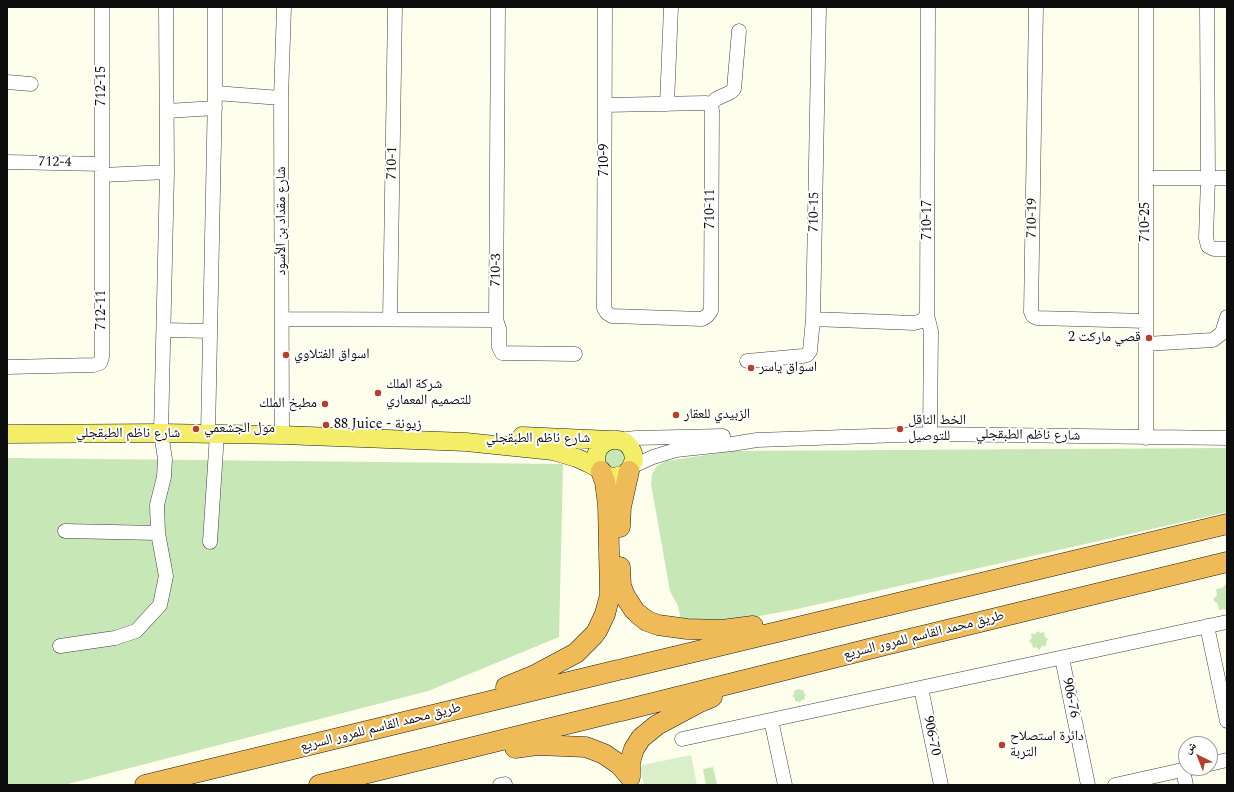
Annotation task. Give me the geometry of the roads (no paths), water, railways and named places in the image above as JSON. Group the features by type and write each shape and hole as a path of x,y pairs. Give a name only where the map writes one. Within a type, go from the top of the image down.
{"highway":[{"path":"630,469 623,494 620,519 620,578 625,596 636,612 647,621 658,625 686,629 716,630 740,628 878,607"},
{"path":"421,718 542,672 576,653 595,633 605,614 610,595 608,505 605,482 600,470"},
{"name":"طريق محمد القاسم للمرور السريع","path":"145,785 1227,524"},
{"name":"طريق محمد القاسم للمرور السريع","path":"319,785 1227,562"},
{"path":"630,781 630,762 634,749 641,738 649,731 700,702 776,672"},
{"path":"429,758 537,745 586,747 604,754 620,765 630,781"}],"main road":[{"name":"شارع ناظم الطبقجلي","path":"7,434 161,433 282,435 466,442 553,451 577,458 600,470"},
{"name":"شارع ناظم الطبقجلي","path":"466,442 519,436 615,440"},
{"path":"615,440 625,442 630,447 634,460 630,469 624,475 612,477 600,470 596,462 596,455 604,442 615,440"}],"street":[{"name":"712-15","path":"102,7 102,169"},
{"path":"60,646 115,638 136,631 160,604 166,576 158,533 158,505 164,477 165,459 161,433 167,172 166,7"},
{"path":"210,542 212,434 210,331 215,108 215,7"},
{"name":"شارع مقداد بن الأسود","path":"282,435 281,98 284,7"},
{"name":"710-1","path":"390,319 395,7"},
{"name":"710-3","path":"498,7 496,320 499,328 499,347 502,353 575,354"},
{"name":"710-9","path":"605,7 604,308 607,313"},
{"path":"667,104 671,7"},
{"name":"710-15","path":"747,361 803,356 807,355 810,348 813,319 819,7"},
{"name":"710-17","path":"928,7 927,315 931,331 930,434"},
{"name":"710-19","path":"1036,7 1031,312 1033,316 1037,318 1146,321"},
{"name":"710-25","path":"1146,7 1146,438"},
{"path":"1207,7 1208,178 1206,238 1208,246 1214,249 1227,249"},
{"path":"605,105 706,103 710,105 716,99 734,89 739,31"},
{"path":"7,82 31,84"},
{"path":"215,93 281,98"},
{"name":"710-11","path":"607,313 612,316 702,319 711,311 712,110 710,105"},
{"path":"167,111 215,108"},
{"name":"712-4","path":"7,162 167,172"},
{"name":"712-11","path":"7,367 94,365 100,363 102,357 102,169"},
{"path":"1146,178 1227,178"},
{"path":"813,319 914,323 922,321 927,315"},
{"path":"1146,344 1213,340 1222,333 1227,317"},
{"path":"282,319 496,320"},
{"path":"164,330 210,331"},
{"name":"شارع ناظم الطبقجلي","path":"757,440 930,434 1227,438"},
{"path":"615,440 719,436 757,440"},
{"path":"630,469 653,457 676,450 757,440"},
{"path":"65,531 158,533"},
{"path":"682,739 1227,622"},
{"path":"1207,626 1227,721"},
{"name":"906-76","path":"1062,658 1088,785"},
{"name":"906-70","path":"921,688 941,785"},
{"path":"771,720 784,785"},
{"path":"1115,785 1142,782 1178,772"}],"place":[{"name":"قصي ماركت 2","path":"1149,338"},
{"name":"اسواق الفتلاوي","path":"286,355"},
{"name":"اسواق ياسر","path":"751,368"},
{"name":"شركة الملك للتصميم المعماري","path":"378,393"},
{"name":"مطبخ الملك","path":"325,404"},
{"name":"الزبيدي للعقار","path":"676,415"},
{"name":"88 Juice - زيونة","path":"326,425"},
{"name":"مول الجشعمي","path":"196,429"},
{"name":"الخط الناقل للتوصيل","path":"900,429"},
{"name":"دائرة استصلاح التربة","path":"1002,745"}]}
